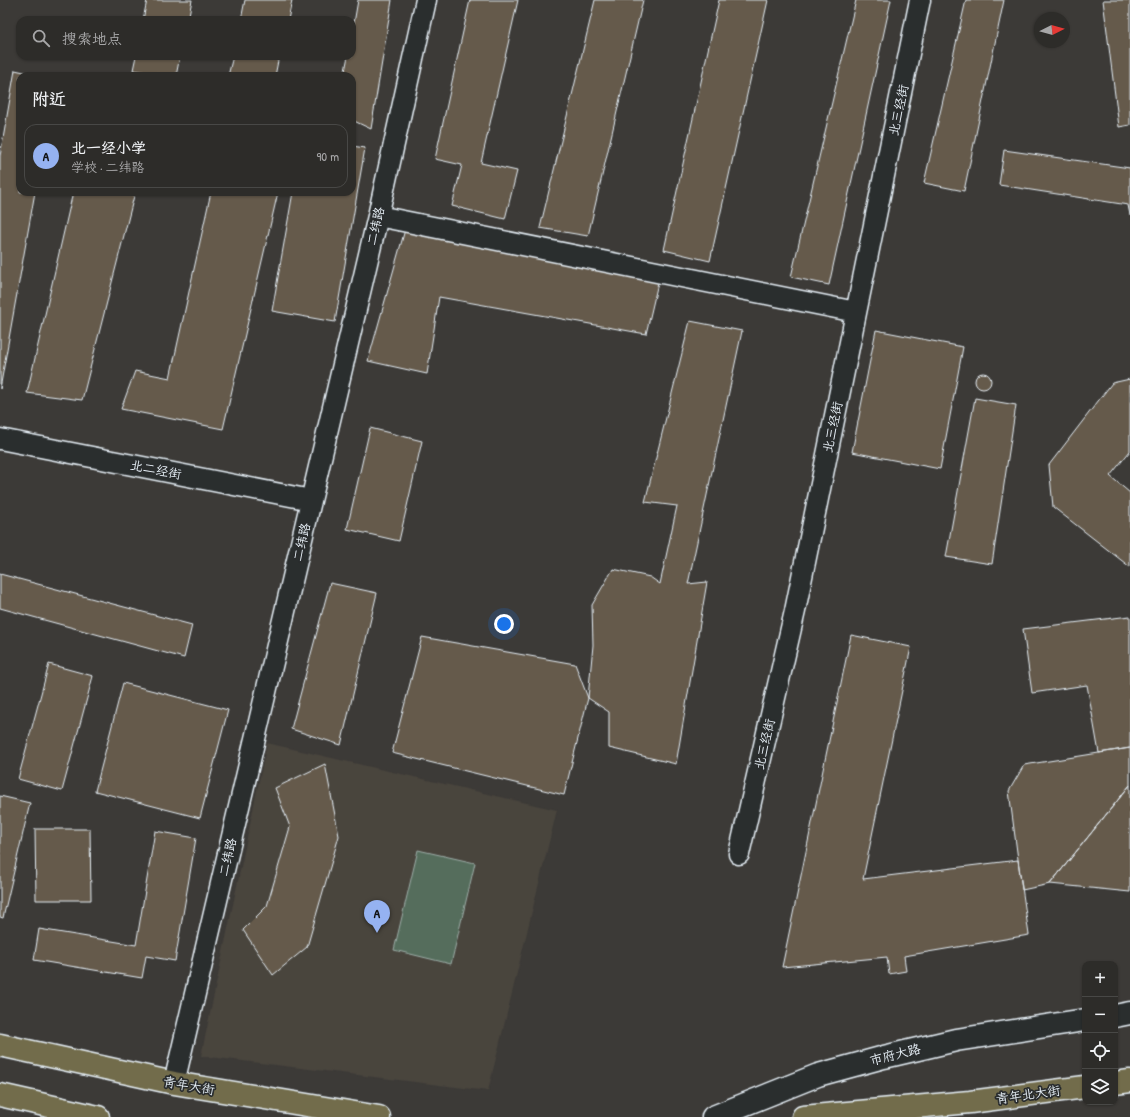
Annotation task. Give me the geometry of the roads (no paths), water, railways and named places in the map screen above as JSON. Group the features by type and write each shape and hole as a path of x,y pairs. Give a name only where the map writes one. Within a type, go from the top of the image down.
{"main road":[{"path":"1118,1015 1130,1013"},
{"name":"市府大路","path":"713,1117 818,1075 884,1057 956,1040 1082,1020"},
{"name":"青年大街","path":"0,1045 174,1083 379,1117"},
{"path":"1118,1082 1130,1080"},
{"name":"青年北大街","path":"803,1117 970,1102 1082,1087"},
{"path":"0,1094 98,1117"}],"street":[{"name":"二纬路","path":"174,1083 378,216 426,0"},
{"name":"北三经街","path":"739,854 795,610 920,0"},
{"path":"378,216 856,312"},
{"name":"北二经街","path":"0,439 311,500"}],"place":[{"name":"北一经小学","path":"377,933"}]}
